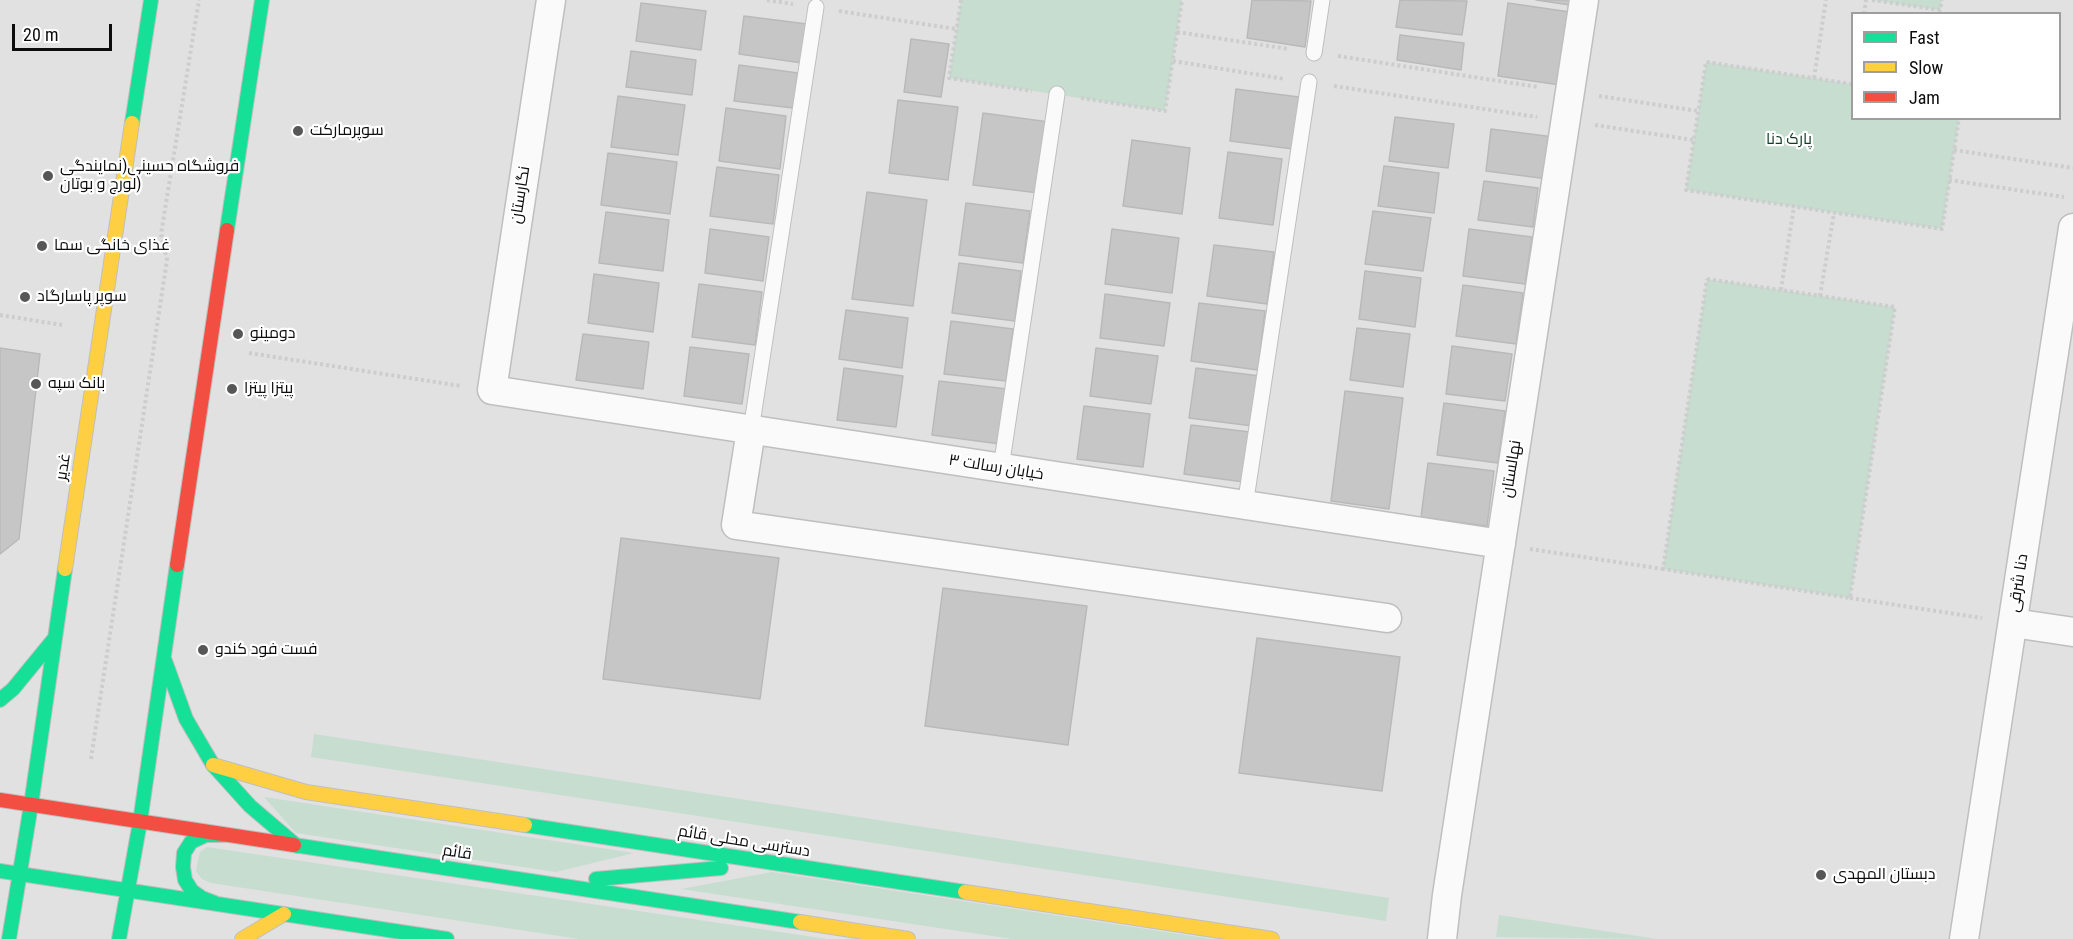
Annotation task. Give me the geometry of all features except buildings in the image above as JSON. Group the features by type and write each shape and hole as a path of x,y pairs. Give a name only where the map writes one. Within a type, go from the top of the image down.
{"main road":[{"name":"غدیر","path":"9,939 151,0"},
{"path":"119,939 140,822 262,0"},
{"path":"0,700 13,689 54,639"},
{"path":"163,656 186,719 213,765 250,806 297,846"},
{"name":"دسترسی محلی قائم","path":"213,765 306,792 1272,939"},
{"name":"قائم","path":"0,800 908,939"},
{"path":"216,904 192,891 185,880 184,853 191,842 198,838 206,835 228,835"},
{"path":"541,883 777,864"},
{"path":"0,871 447,939"},
{"path":"242,939 284,914"}],"street":[{"name":"نگارستان","path":"492,390 551,0"},
{"name":"نهالستان","path":"1442,939 1584,0"},
{"name":"دنا شرقی","path":"1964,939 2073,228"},
{"name":"خیابان رسالت ۳","path":"492,390 1501,544"},
{"path":"752,430 736,525 1387,618"},
{"path":"2013,622 2073,632"}],"lane":[{"path":"1314,52 1322,0"},
{"path":"752,430 816,7"},
{"path":"1245,506 1310,82"},
{"path":"1000,468 1057,94"}],"path":[{"path":"92,759 167,260 161,234 199,0"},
{"path":"767,0 956,29 961,0"},
{"path":"1182,0 1173,62 1693,141"},
{"path":"1814,78 1826,0"},
{"path":"1872,0 1940,10 1942,0"},
{"path":"1177,32 1698,111"},
{"path":"1851,84 1706,62 1686,190 1942,229 1959,120"},
{"path":"1954,150 2073,168"},
{"path":"1949,180 2073,198"},
{"path":"1781,290 1794,206"},
{"path":"1820,297 1834,213"},
{"path":"1663,569 1707,279 1781,290 1895,308 1850,598"},
{"path":"0,315 62,325"},
{"path":"249,353 492,390"},
{"path":"1501,544 2013,622"}],"green space":[{"path":"961,0 1182,0 1165,111 949,78"},
{"path":"1872,0 1942,0 1940,10"},
{"name":"پارک دنا","path":"1706,62 1851,84 1851,120 1959,120 1942,229 1686,190"},
{"path":"1707,279 1895,307 1850,598 1663,569"},
{"path":"314,734 1389,898 1386,921 311,757"},
{"path":"264,797 634,853 556,872 296,833"},
{"path":"207,847 827,939 579,939 211,883 202,879 196,871 200,852"},
{"path":"772,872 1212,939 1012,939 681,889"},
{"path":"1499,915 1657,939 1496,937"}],"traffic: fast":[{"path":"132,123 151,0"},
{"path":"227,230 262,0"},
{"path":"119,939 140,822 177,565"},
{"path":"9,939 65,569"},
{"path":"0,700 13,689 54,639"},
{"path":"165,661 186,719 213,765 250,806 297,846"},
{"path":"525,825 965,892"},
{"path":"215,903 192,891 185,880 184,853 191,842 206,835 223,835"},
{"path":"294,845 800,922"},
{"path":"596,879 721,868"},
{"path":"0,871 447,939"}],"traffic: slow":[{"path":"65,569 132,123"},
{"path":"213,765 306,792 525,825"},
{"path":"965,892 1272,939"},
{"path":"242,939 284,914"},
{"path":"800,922 908,939"}],"traffic: jam":[{"path":"177,565 227,230"},
{"path":"0,800 294,845"}],"place":[{"name":"سوپرمارکت","path":"298,131"},
{"name":"فروشگاه حسینی(نمایندگی لورچ و بوتان)","path":"48,176"},
{"name":"غذای خانگی سما","path":"42,246"},
{"name":"سوپر پاسارگاد","path":"25,297"},
{"name":"دومینو","path":"238,334"},
{"name":"بانک سپه","path":"36,384"},
{"name":"پیتزا پیتزا","path":"232,389"},
{"name":"فست فود کندو","path":"203,650"},
{"name":"دبستان المهدی","path":"1821,875"}]}
